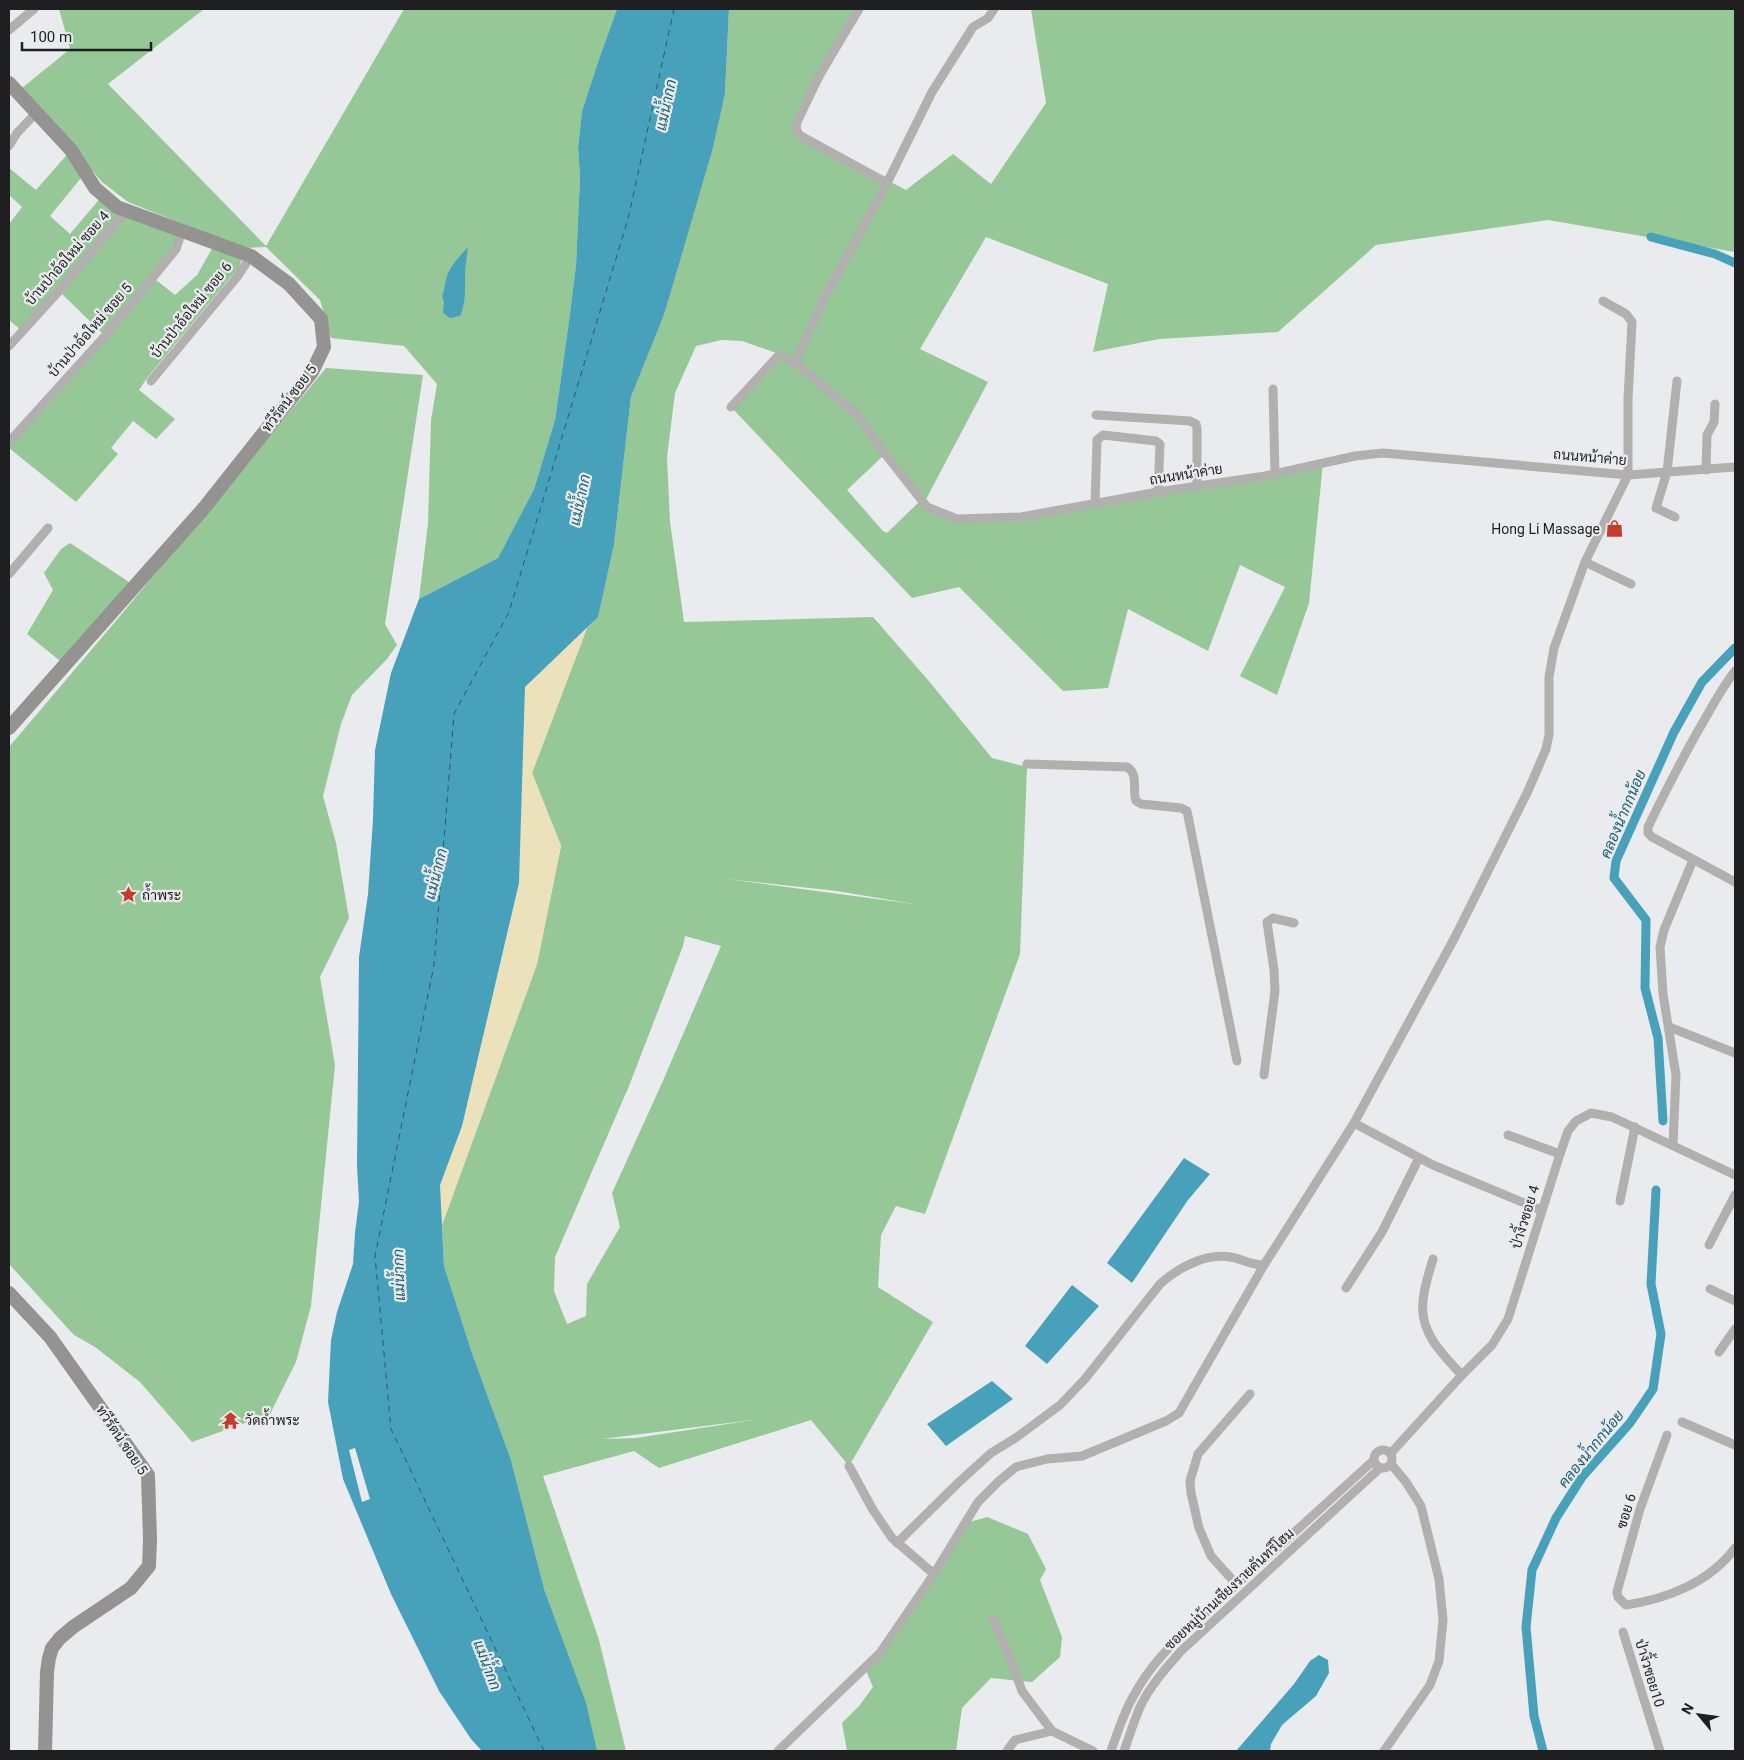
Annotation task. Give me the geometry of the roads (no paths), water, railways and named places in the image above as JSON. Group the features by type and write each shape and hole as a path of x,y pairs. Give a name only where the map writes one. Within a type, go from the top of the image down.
{"street":[{"path":"9,30 34,9"},
{"path":"860,9 819,76 797,122 796,128 799,135 887,183"},
{"path":"795,363 824,299 887,183 932,92 973,26 988,18 994,9"},
{"name":"ทวีรัตน์ ซอย 5","path":"9,83 71,150 94,188 126,211 251,256 289,284 321,319 324,347 312,372 204,508 9,728"},
{"path":"9,146 17,133 36,112"},
{"name":"บ้านป่าอ้อใหม่ ซอย 4","path":"9,346 59,291 126,211"},
{"name":"บ้านป่าอ้อใหม่ ซอย 5","path":"9,442 105,336 176,249 182,231"},
{"name":"บ้านป่าอ้อใหม่ ซอย 6","path":"151,381 237,277 251,256"},
{"path":"778,1751 880,1652 934,1574 978,1502 999,1480 1016,1467 1047,1459 1082,1456 1166,1421 1179,1413 1264,1265 1354,1122 1455,937 1528,791 1546,749 1550,735 1550,677 1554,648 1585,562 1628,475 1628,399 1632,322 1626,314 1603,301"},
{"name":"ถนนหน้าค่าย","path":"731,407 780,354 795,363 858,415 879,446 927,507 957,519 1021,517 1158,492 1275,474 1354,456 1383,453 1628,475 1735,468"},
{"path":"1675,517 1656,508 1667,472 1677,381"},
{"path":"1273,389 1275,474"},
{"path":"1706,470 1707,435 1714,422 1715,404"},
{"path":"1096,415 1190,421 1196,424 1198,429 1197,487"},
{"path":"1095,503 1097,440 1103,435 1156,441 1160,444 1158,492"},
{"path":"9,574 48,528"},
{"path":"1585,562 1632,584"},
{"path":"1735,671 1726,682 1677,768 1648,827 1648,833 1652,837 1735,882"},
{"path":"1027,764 1127,767 1132,770 1134,775 1134,797 1136,801 1141,804 1181,808 1187,811 1237,1061"},
{"path":"1673,1144 1676,1075 1662,987 1660,948 1664,930 1693,860"},
{"path":"1264,1075 1275,991 1267,922 1273,918 1294,923"},
{"path":"1669,1027 1735,1052"},
{"name":"ป่างิ้วซอย 4","path":"1391,1453 1492,1345 1508,1319 1560,1154 1568,1131 1576,1121 1591,1113 1612,1117 1673,1144 1735,1175"},
{"path":"1354,1122 1419,1158 1541,1210"},
{"path":"1620,1201 1635,1127"},
{"path":"1508,1135 1560,1154"},
{"path":"1346,1288 1382,1232 1419,1158"},
{"path":"1709,1245 1735,1195"},
{"path":"897,1544 958,1482 991,1453 1017,1437 1060,1405 1085,1379 1160,1284 1169,1276 1180,1268 1193,1263 1220,1257 1229,1257 1255,1265 1264,1265"},
{"path":"1433,1259 1422,1303 1425,1325 1436,1346 1462,1376"},
{"path":"1710,1289 1735,1301"},
{"name":"ทวีรัตน์ ซอย 5","path":"9,1293 50,1337 148,1475 149,1566 130,1588 73,1627 52,1648 47,1672 45,1751"},
{"path":"1719,1352 1735,1328"},
{"path":"1238,1585 1211,1556 1200,1528 1191,1493 1190,1481 1198,1454 1250,1394"},
{"path":"1682,1422 1735,1445"},
{"name":"ฃอย 6","path":"1667,1435 1640,1509 1617,1592 1618,1597 1626,1605 1676,1592 1713,1571 1735,1548"},
{"path":"1377,1464 1375,1454 1380,1450 1387,1450 1391,1453 1391,1464 1421,1506 1439,1579 1443,1620 1439,1661 1430,1685 1384,1751"},
{"path":"1111,1751 1136,1690 1155,1663 1178,1638 1377,1464"},
{"path":"1377,1464 1386,1468 1391,1464"},
{"name":"ซอยหมู่บ้านเชียงรายคันทรีโฮม","path":"1124,1751 1137,1714 1146,1696 1181,1651 1377,1464"},
{"path":"849,1466 873,1510 892,1538 934,1574"},
{"path":"994,1618 1008,1650 1022,1691 1052,1731 1093,1751"},
{"name":"ป่างิ้วซอย10","path":"1623,1632 1660,1751"},
{"path":"1007,1751 1015,1740 1052,1731"}],"water":[{"name":"แม่น้ำกก","path":"617,9 729,9 725,94 712,151 664,315 631,397 614,545 598,617 525,687 519,883 462,1126 440,1185 444,1266 472,1353 511,1460 545,1592 586,1703 597,1751 482,1751 471,1739 439,1691 391,1594 343,1479 328,1402 331,1340 337,1312 353,1264 359,1201 357,1167 359,957 368,894 375,750 391,673 419,599 498,558 534,489 555,420 569,321 576,265 580,177 578,148 582,111"},
{"path":"468,247 463,306 460,316 450,318 443,313 444,302 442,296 445,282 452,267"},
{"path":"1184,1158 1210,1174 1188,1200 1132,1283 1107,1263"},
{"path":"1072,1285 1099,1306 1047,1364 1025,1346"},
{"path":"992,1381 1013,1399 946,1446 927,1424"},
{"path":"1319,1655 1328,1660 1329,1673 1316,1696 1282,1725 1271,1744 1270,1751 1236,1751 1294,1684 1310,1661"}],"waterway":[{"name":"คลองน้ำกกน้อย","path":"1651,237 1715,254 1735,263"},
{"name":"คลองน้ำกกน้อย","path":"1663,1121 1658,1038 1645,988 1646,920 1614,878 1616,861 1674,732 1702,682 1735,648"},
{"name":"คลองน้ำกกน้อย","path":"1543,1751 1534,1716 1526,1627 1532,1570 1556,1518 1582,1477 1630,1423 1653,1389 1661,1334 1651,1284 1656,1190"}],"place":[{"name":"Hong Li Massage","path":"1614,529"},
{"name":"ถ้ำพระ","path":"128,895"},
{"name":"วัดถ้ำพระ","path":"231,1420"}]}
